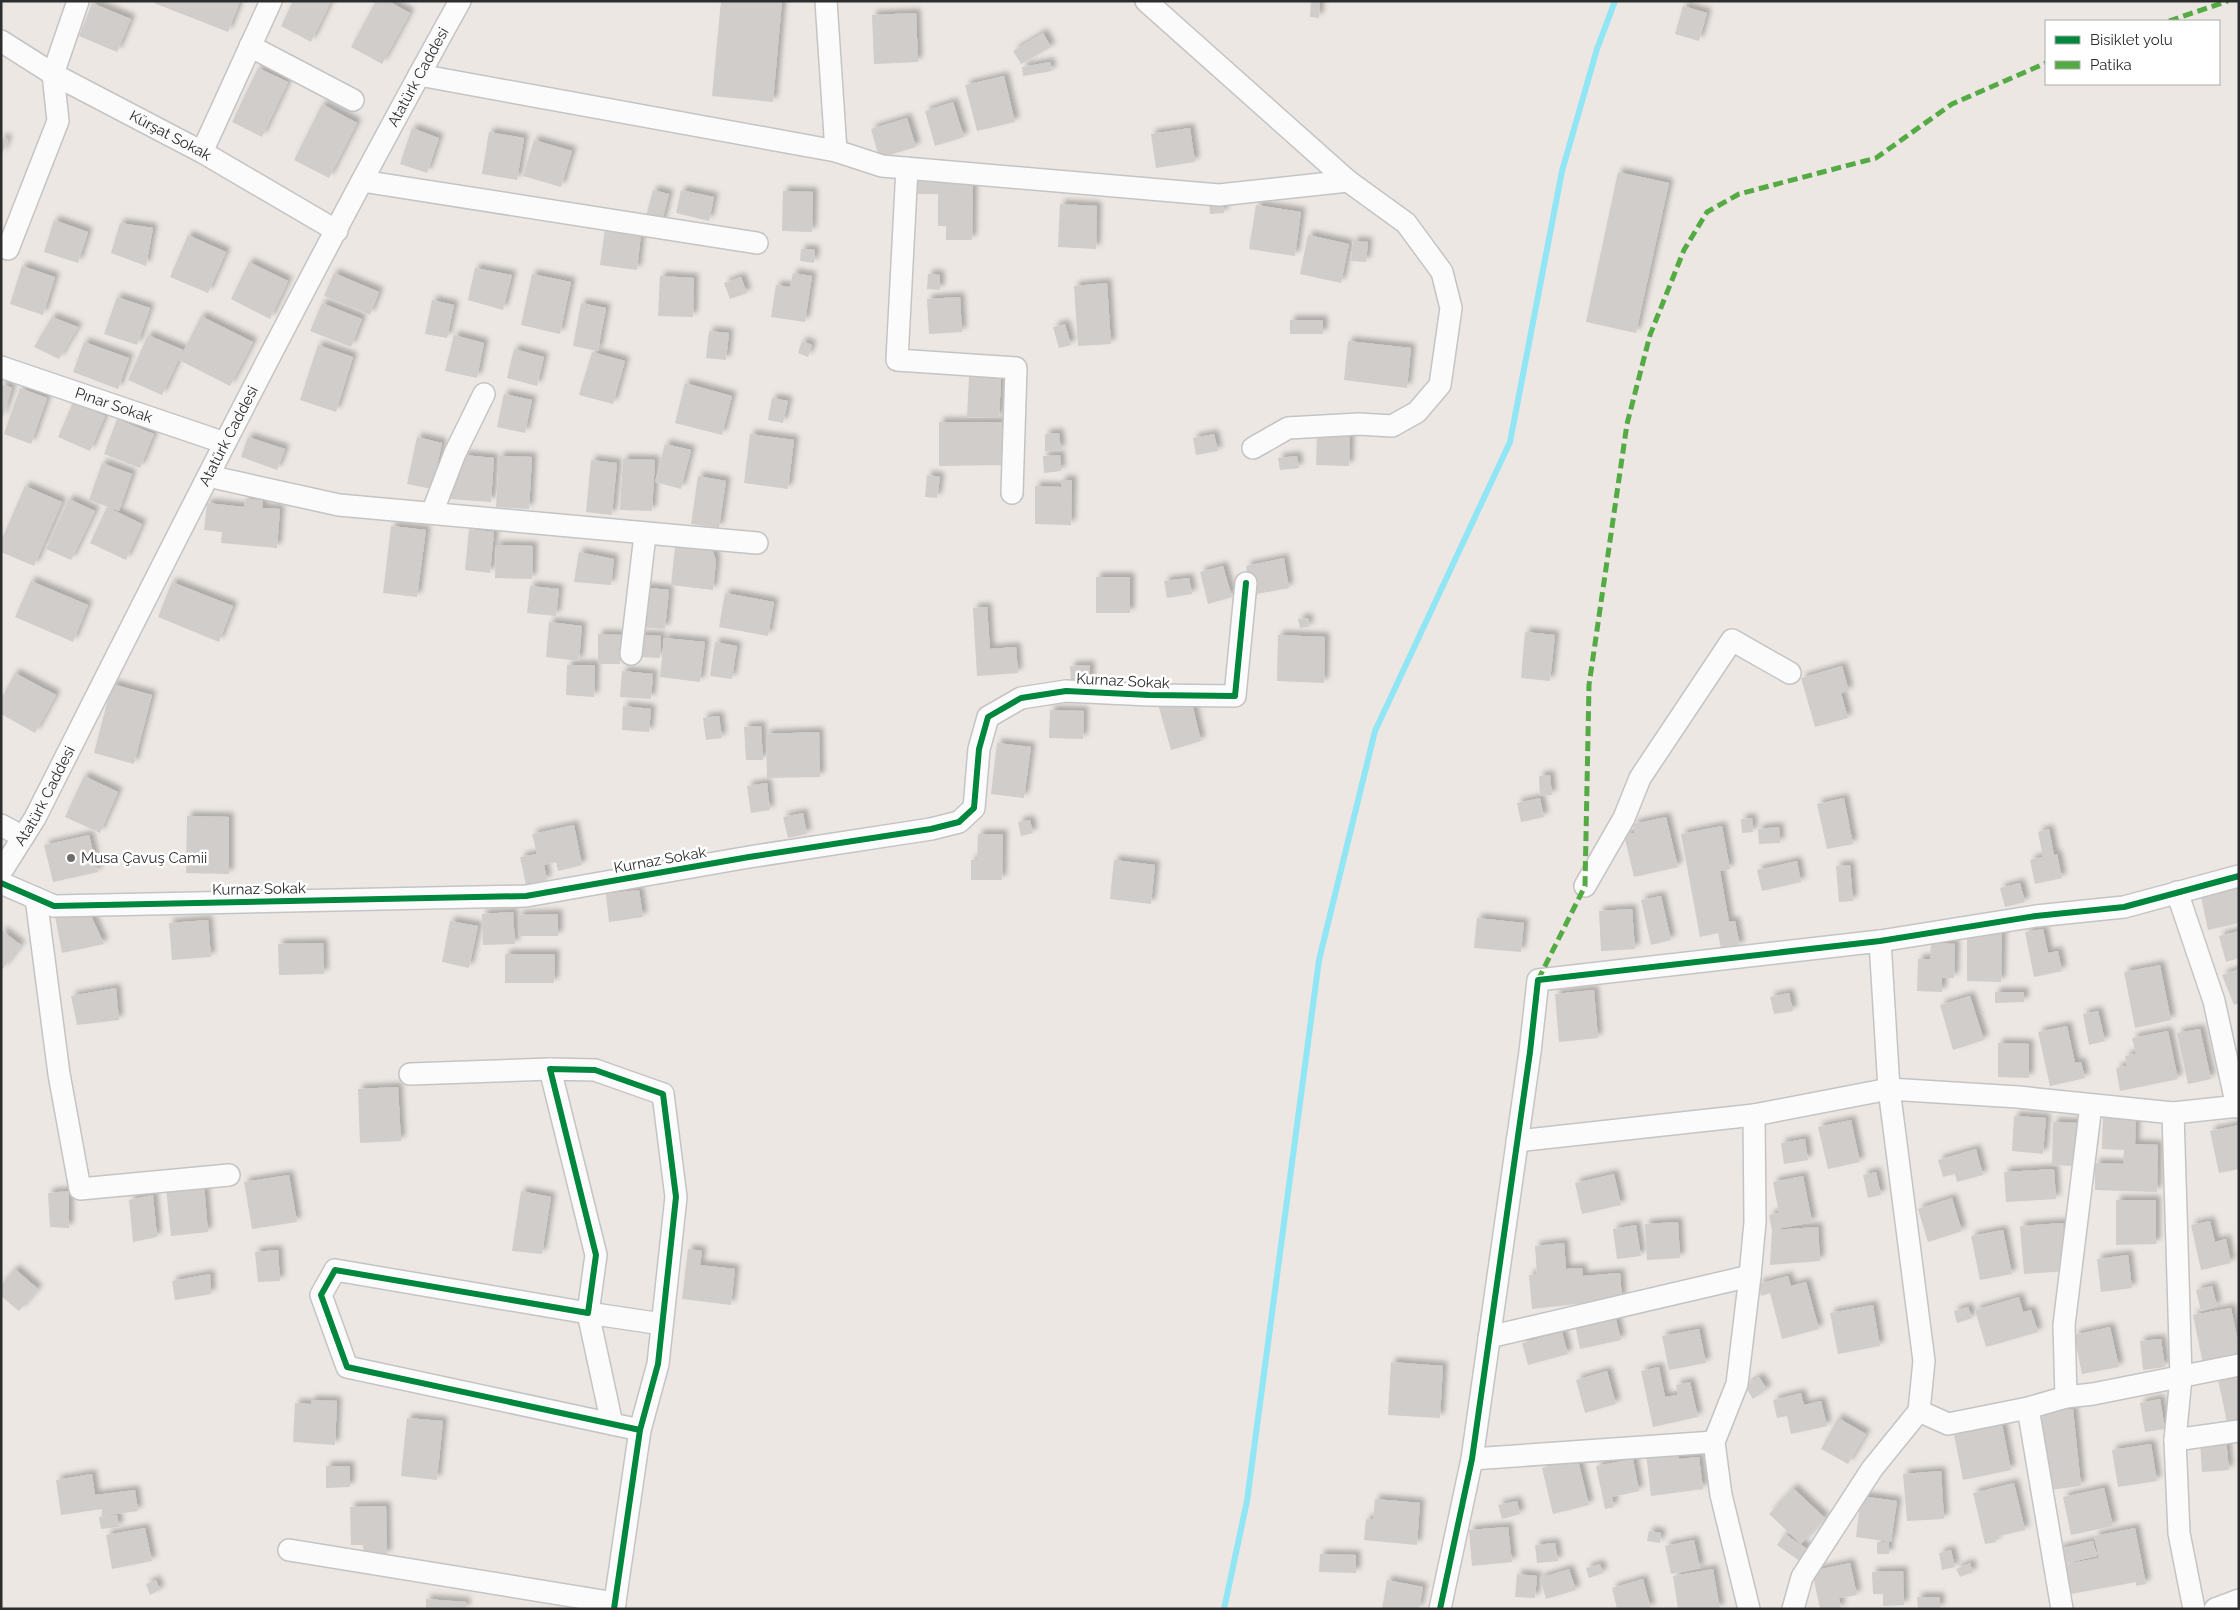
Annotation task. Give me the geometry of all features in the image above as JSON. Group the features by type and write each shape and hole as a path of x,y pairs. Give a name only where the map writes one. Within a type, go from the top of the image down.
{"street":[{"path":"8,248 58,120 53,74 78,1"},
{"path":"202,152 271,1"},
{"name":"Atatürk Caddesi","path":"1,872 35,818 225,443 362,181 460,1"},
{"path":"826,1 836,151"},
{"path":"1146,1 1348,181 1406,223 1442,272 1451,308 1440,385 1417,412 1392,426 1359,424 1288,428 1253,448"},
{"name":"Kürşat Sokak","path":"1,41 53,74 202,152 337,231"},
{"path":"250,46 353,100"},
{"path":"419,75 836,151 882,166 1219,195 1348,181"},
{"path":"907,168 897,360 1016,368 1012,493"},
{"path":"362,181 757,243"},
{"name":"Pınar Sokak","path":"1,367 225,443"},
{"path":"432,513 455,453 484,394"},
{"path":"208,476 339,504 645,535 757,544"},
{"path":"631,654 645,535"},
{"name":"Kurnaz Sokak","path":"1,883 54,906 526,896 749,857 931,829 959,822 974,808 979,750 988,717 1021,698 1066,691 1149,695 1235,696 1246,583"},
{"path":"1585,886 1624,818 1640,778 1732,640 1790,673"},
{"path":"1,825 23,837"},
{"path":"1440,1609 1472,1459 1538,980 1880,942 2036,916 2124,907 2239,876"},
{"path":"1517,1142 1754,1115 1889,1089 2018,1097 2173,1113 2238,1106 2214,1001 2177,892"},
{"path":"36,898 59,1074 80,1189 229,1175"},
{"path":"1793,1609 1802,1578 1872,1469 1919,1412 1924,1360 1889,1089 1880,942"},
{"path":"289,1550 615,1606 640,1430 658,1364 676,1197 663,1094 595,1070 550,1069 410,1074"},
{"path":"550,1069 596,1255 588,1314 612,1424"},
{"path":"2066,1397 2064,1325 2091,1104"},
{"path":"2173,1113 2181,1377 2175,1440 2179,1533 2194,1609"},
{"path":"1749,1609 1721,1496 1714,1442 1737,1384 1755,1222 1754,1115"},
{"path":"640,1430 348,1367 322,1295 335,1270 588,1314 662,1324"},
{"path":"1489,1337 1750,1276"},
{"path":"1919,1412 1948,1424 2028,1408 2066,1397 2239,1365"},
{"path":"2028,1408 2062,1609"},
{"path":"2175,1440 2239,1431"},
{"path":"1472,1459 1714,1442"},
{"path":"2215,1609 2239,1600"}],"building":[{"path":"155,1 240,1 228,32 154,3"},
{"path":"293,1 331,1 311,42 281,26"},
{"path":"376,1 388,1 410,13 382,64 351,47"},
{"path":"721,1 782,1 773,102 712,96"},
{"path":"1311,1 1320,1 1319,18 1310,17"},
{"path":"92,3 131,19 117,52 79,36"},
{"path":"1683,6 1707,13 1699,41 1675,34"},
{"path":"916,13 918,62 874,64 872,15"},
{"path":"1043,33 1051,47 1021,64 1013,51"},
{"path":"1050,62 1052,71 1023,76 1022,67"},
{"path":"258,68 288,82 262,137 232,122"},
{"path":"1004,76 1015,122 977,131 965,85"},
{"path":"953,102 964,137 935,146 925,111"},
{"path":"322,104 357,123 329,178 294,160"},
{"path":"907,118 916,147 879,158 871,129"},
{"path":"412,128 439,138 427,173 400,164"},
{"path":"1190,128 1195,162 1156,168 1151,134"},
{"path":"489,132 524,138 517,180 482,174"},
{"path":"1,137 8,140 1,156"},
{"path":"534,140 572,151 561,187 523,176"},
{"path":"1618,172 1669,183 1636,333 1586,322"},
{"path":"916,178 973,180 972,240 946,240 946,226 938,226 938,194 917,194"},
{"path":"653,190 669,194 661,225 645,220"},
{"path":"681,190 714,197 709,221 676,213"},
{"path":"783,191 813,192 812,232 782,231"},
{"path":"1223,202 1224,213 1210,214 1209,203"},
{"path":"1060,204 1097,206 1096,249 1058,247"},
{"path":"1256,205 1301,212 1295,256 1249,249"},
{"path":"54,220 88,232 78,263 44,252"},
{"path":"120,223 153,228 146,266 111,253"},
{"path":"605,229 641,234 637,270 600,265"},
{"path":"188,235 226,252 208,293 170,277"},
{"path":"1308,235 1349,244 1341,283 1300,274"},
{"path":"1353,241 1368,242 1366,262 1351,261"},
{"path":"801,249 815,250 814,263 800,261"},
{"path":"249,262 288,281 270,319 231,299"},
{"path":"22,266 55,277 43,315 10,304"},
{"path":"475,268 512,275 503,310 468,300"},
{"path":"334,273 379,292 370,315 324,296"},
{"path":"793,273 812,276 805,322 771,317 776,285 790,287"},
{"path":"532,274 571,282 560,334 521,325"},
{"path":"928,274 940,275 940,290 927,289"},
{"path":"660,276 694,278 693,317 658,316"},
{"path":"741,277 747,293 730,299 724,283"},
{"path":"1107,283 1111,344 1078,346 1074,286"},
{"path":"117,297 150,308 137,345 104,334"},
{"path":"960,297 962,332 929,334 927,299"},
{"path":"432,300 454,305 447,338 425,334"},
{"path":"322,303 362,319 351,347 310,331"},
{"path":"581,303 606,308 598,351 573,346"},
{"path":"201,316 253,342 230,386 179,360"},
{"path":"52,317 78,327 59,359 34,347"},
{"path":"1290,320 1323,320 1323,334 1290,334"},
{"path":"1065,324 1071,345 1059,348 1053,327"},
{"path":"709,331 729,333 726,360 706,358"},
{"path":"148,335 183,350 162,395 128,380"},
{"path":"454,335 484,343 477,378 445,371"},
{"path":"802,341 812,345 808,357 798,353"},
{"path":"1348,341 1411,348 1407,388 1344,380"},
{"path":"84,342 129,358 118,389 73,372"},
{"path":"318,345 353,357 336,412 300,400"},
{"path":"514,349 544,357 537,386 507,378"},
{"path":"592,352 625,361 613,404 579,395"},
{"path":"969,377 1001,379 999,418 967,417"},
{"path":"685,383 732,396 722,435 675,423"},
{"path":"1,384 12,388 2,419 1,419"},
{"path":"20,388 47,398 31,444 4,434"},
{"path":"504,394 532,400 525,433 497,427"},
{"path":"772,398 788,401 783,423 768,420"},
{"path":"73,402 105,416 90,451 58,437"},
{"path":"117,419 154,434 140,468 104,454"},
{"path":"939,422 1002,422 1002,465 939,466"},
{"path":"1059,433 1061,450 1045,451 1045,434"},
{"path":"750,434 794,440 788,489 744,483"},
{"path":"1214,434 1218,451 1196,455 1193,438"},
{"path":"1317,434 1350,435 1349,466 1316,465"},
{"path":"248,437 285,449 277,470 241,457"},
{"path":"417,437 442,443 432,489 407,484"},
{"path":"665,444 691,450 681,489 655,482"},
{"path":"464,455 494,458 491,502 449,499"},
{"path":"1060,455 1061,471 1044,473 1043,456"},
{"path":"499,456 532,457 529,509 496,507"},
{"path":"1297,456 1299,468 1280,470 1278,458"},
{"path":"623,459 655,460 652,511 620,510"},
{"path":"591,460 617,463 612,515 586,512"},
{"path":"102,463 132,474 119,511 89,500"},
{"path":"927,475 940,477 937,498 925,497"},
{"path":"698,476 726,481 719,528 691,524"},
{"path":"1061,480 1072,480 1071,525 1035,524 1035,486 1061,487"},
{"path":"25,486 62,502 34,566 1,552 1,541"},
{"path":"69,499 95,511 71,560 46,549"},
{"path":"245,499 263,500 262,508 280,509 277,548 221,543 222,532 204,530 207,503 244,507"},
{"path":"107,507 142,524 126,560 90,543"},
{"path":"391,526 426,530 417,597 383,593"},
{"path":"469,529 494,532 490,573 465,570"},
{"path":"676,538 710,542 716,561 713,590 671,585"},
{"path":"496,545 533,546 532,579 495,578"},
{"path":"579,552 614,559 611,585 574,582"},
{"path":"1284,558 1289,588 1251,595 1246,566"},
{"path":"1223,566 1232,597 1208,604 1200,572"},
{"path":"1096,577 1130,577 1130,613 1096,613"},
{"path":"1189,578 1192,594 1167,598 1164,581"},
{"path":"31,581 88,605 73,642 15,617"},
{"path":"172,582 233,606 219,642 158,617"},
{"path":"530,586 559,589 556,616 527,613"},
{"path":"641,587 669,590 665,629 638,627"},
{"path":"725,593 774,602 768,636 719,627"},
{"path":"987,607 990,649 1016,647 1018,673 977,676 973,608"},
{"path":"1308,618 1309,627 1300,628 1298,619"},
{"path":"549,622 582,626 579,661 546,657"},
{"path":"1525,632 1555,635 1550,681 1521,678"},
{"path":"598,634 621,635 620,664 598,664"},
{"path":"639,635 661,636 660,658 639,657"},
{"path":"1278,635 1325,637 1324,683 1277,681"},
{"path":"664,638 705,642 700,682 660,677"},
{"path":"715,642 737,646 732,679 710,676"},
{"path":"567,665 595,665 594,697 566,695"},
{"path":"1090,665 1090,682 1071,682 1070,666"},
{"path":"1842,666 1849,691 1841,693 1848,718 1815,727 1801,678"},
{"path":"622,671 653,674 651,699 620,697"},
{"path":"15,673 56,695 35,733 1,714 1,699"},
{"path":"112,684 152,695 134,764 94,753"},
{"path":"1192,703 1201,741 1171,750 1158,704"},
{"path":"623,706 651,709 649,732 622,730"},
{"path":"1050,710 1084,711 1083,739 1049,738"},
{"path":"719,716 722,738 706,740 703,718"},
{"path":"761,726 763,760 746,760 744,727"},
{"path":"819,732 820,777 767,778 766,734"},
{"path":"997,743 1031,747 1024,798 991,794"},
{"path":"1550,775 1552,795 1540,796 1539,776"},
{"path":"84,776 118,792 100,833 65,817"},
{"path":"767,783 770,810 751,813 747,786"},
{"path":"1540,798 1544,817 1521,822 1517,803"},
{"path":"1844,798 1853,844 1827,849 1817,804"},
{"path":"803,813 807,834 788,838 783,817"},
{"path":"187,816 229,817 229,874 186,873"},
{"path":"1666,817 1678,867 1634,877 1624,835 1635,833 1633,824"},
{"path":"1752,818 1753,832 1742,833 1741,819"},
{"path":"1030,820 1033,833 1021,836 1018,822"},
{"path":"574,825 582,865 558,871 556,862 544,865 547,880 526,885 520,857 537,854 532,834"},
{"path":"1722,826 1730,869 1720,871 1729,922 1735,921 1740,946 1721,949 1718,933 1700,937 1681,834"},
{"path":"1779,827 1780,843 1759,844 1758,829"},
{"path":"2049,829 2054,855 2057,854 2062,878 2035,884 2030,860 2043,857 2038,832"},
{"path":"978,834 1003,834 1002,880 971,880 971,860 977,860"},
{"name":"Musa Çavuş Camii","path":"89,835 98,872 53,882 44,845"},
{"path":"1114,860 1155,865 1151,904 1110,899"},
{"path":"1797,861 1801,882 1762,891 1757,870"},
{"path":"1850,865 1853,901 1839,902 1836,866"},
{"path":"2020,883 2025,902 2005,907 2000,888"},
{"path":"2239,883 2239,923 2208,930 2200,892"},
{"path":"639,890 643,917 609,922 606,894"},
{"path":"1661,896 1671,940 1651,945 1641,900"},
{"path":"1632,909 1635,949 1601,951 1599,911"},
{"path":"54,911 89,911 104,944 62,953"},
{"path":"513,912 515,944 483,945 482,914"},
{"path":"558,914 558,936 518,936 518,915"},
{"path":"1477,918 1524,923 1521,952 1474,948"},
{"path":"208,920 211,957 172,960 169,923"},
{"path":"450,921 478,926 469,968 442,962"},
{"path":"2043,929 2048,953 2058,951 2062,971 2034,977 2025,932"},
{"path":"1,930 21,945 1,971"},
{"path":"1967,930 2002,931 2001,982 1967,981"},
{"path":"2239,931 2239,958 2226,962 2219,936"},
{"path":"323,943 324,974 279,975 278,944"},
{"path":"1931,943 1955,944 1954,978 1942,978 1942,992 1917,991 1918,959 1930,959"},
{"path":"505,954 555,954 554,983 505,983"},
{"path":"2160,965 2171,1020 2135,1028 2124,972"},
{"path":"2239,969 2239,1003 2234,1005 2222,975"},
{"path":"116,988 119,1020 77,1025 71,996"},
{"path":"1594,990 1598,1038 1559,1042 1555,994"},
{"path":"1995,992 2024,992 2024,1002 1995,1003"},
{"path":"1789,993 1793,1011 1774,1014 1770,997"},
{"path":"1970,996 1984,1040 1953,1050 1940,1005"},
{"path":"2098,1011 2105,1041 2089,1045 2083,1014"},
{"path":"2067,1026 2075,1063 2081,1062 2085,1078 2050,1086 2038,1032"},
{"path":"2200,1029 2211,1079 2188,1084 2177,1033"},
{"path":"2168,1031 2178,1079 2120,1091 2116,1068 2127,1066 2125,1056 2136,1054 2132,1038"},
{"path":"1998,1043 2029,1044 2029,1078 1998,1077"},
{"path":"398,1087 401,1141 360,1143 358,1089"},
{"path":"2103,1115 2136,1116 2135,1144 2158,1145 2157,1192 2095,1190 2095,1163 2123,1164 2124,1150 2102,1149"},
{"path":"2014,1116 2046,1118 2043,1154 2012,1151"},
{"path":"1851,1120 1860,1162 1828,1169 1818,1127"},
{"path":"2053,1122 2078,1123 2076,1166 2052,1165"},
{"path":"2239,1125 2239,1169 2219,1173 2210,1131"},
{"path":"1805,1139 1808,1160 1784,1164 1781,1143"},
{"path":"1976,1149 1983,1175 1957,1182 1955,1174 1943,1177 1938,1160"},
{"path":"2054,1169 2056,1199 2006,1202 2004,1172"},
{"path":"1876,1172 1881,1195 1868,1198 1863,1175"},
{"path":"1614,1174 1621,1205 1582,1214 1575,1183"},
{"path":"289,1175 297,1222 252,1229 244,1182"},
{"path":"1803,1176 1812,1222 1772,1230 1769,1215 1779,1213 1773,1182"},
{"path":"204,1184 208,1232 171,1236 166,1188"},
{"path":"69,1191 69,1228 50,1227 48,1193"},
{"path":"521,1191 551,1197 542,1254 512,1251"},
{"path":"153,1195 157,1237 133,1242 129,1200"},
{"path":"1952,1198 1962,1231 1928,1242 1918,1209"},
{"path":"2116,1200 2156,1200 2156,1244 2116,1245"},
{"path":"2210,1221 2215,1242 2226,1239 2231,1263 2201,1270 2191,1225"},
{"path":"1678,1222 1680,1258 1647,1260 1645,1224"},
{"path":"2063,1223 2067,1271 2024,1274 2020,1226"},
{"path":"1636,1225 1641,1256 1617,1259 1613,1229"},
{"path":"1818,1227 1820,1261 1770,1265 1772,1230"},
{"path":"2003,1230 2012,1274 1980,1280 1971,1236"},
{"path":"1564,1243 1566,1269 1582,1268 1583,1276 1620,1273 1622,1299 1532,1309 1529,1275 1537,1274 1535,1246"},
{"path":"688,1249 702,1251 700,1265 735,1269 731,1305 682,1299"},
{"path":"278,1250 280,1281 258,1282 255,1252"},
{"path":"2128,1255 2132,1288 2101,1292 2097,1259"},
{"path":"15,1269 38,1289 19,1311 1,1296 1,1285"},
{"path":"210,1274 211,1294 175,1300 172,1281"},
{"path":"1788,1276 1791,1286 1806,1282 1819,1329 1782,1339 1770,1293 1761,1296 1758,1284"},
{"path":"2212,1286 2217,1306 2201,1311 2196,1290"},
{"path":"2019,1297 2023,1312 2031,1310 2038,1332 1986,1347 1975,1310"},
{"path":"1873,1305 1880,1346 1838,1354 1830,1313"},
{"path":"1968,1307 1972,1318 1957,1323 1954,1311"},
{"path":"2231,1308 2239,1346 2239,1357 2203,1364 2193,1315"},
{"path":"1614,1311 1621,1340 1580,1349 1574,1320"},
{"path":"2110,1327 2119,1367 2082,1374 2074,1335"},
{"path":"1699,1329 1706,1363 1669,1370 1662,1336"},
{"path":"1562,1332 1568,1354 1528,1365 1522,1343"},
{"path":"2161,1339 2165,1367 2143,1370 2140,1341"},
{"path":"1391,1362 1443,1366 1440,1418 1388,1415"},
{"path":"1659,1367 1665,1397 1678,1395 1676,1385 1690,1382 1698,1417 1653,1427 1641,1371"},
{"path":"2239,1370 2239,1419 2227,1422 2217,1375"},
{"path":"1607,1371 1616,1404 1585,1413 1576,1380"},
{"path":"1759,1377 1767,1389 1753,1399 1745,1386"},
{"path":"1801,1393 1804,1405 1821,1401 1827,1426 1791,1434 1787,1416 1777,1418 1773,1400"},
{"path":"2160,1399 2165,1429 2145,1432 2140,1403"},
{"path":"311,1400 337,1401 335,1445 293,1442 295,1403 311,1404"},
{"path":"2073,1409 2081,1486 2049,1490 2041,1412"},
{"path":"407,1418 443,1421 437,1480 401,1476"},
{"path":"1838,1418 1866,1434 1848,1464 1821,1449"},
{"path":"2002,1424 2011,1470 1963,1480 1954,1435"},
{"path":"2226,1439 2229,1470 2202,1472 2200,1441"},
{"path":"2151,1444 2157,1481 2118,1487 2112,1450"},
{"path":"1678,1449 1679,1459 1699,1457 1703,1489 1651,1496 1646,1453"},
{"path":"1633,1459 1639,1491 1612,1497 1614,1507 1605,1509 1596,1466"},
{"path":"1578,1460 1589,1505 1553,1514 1542,1468"},
{"path":"326,1466 350,1466 350,1487 326,1488"},
{"path":"1941,1471 1944,1519 1907,1521 1903,1474"},
{"path":"92,1474 95,1495 135,1490 138,1511 102,1516 102,1509 61,1515 56,1480"},
{"path":"2014,1483 2025,1530 1995,1537 1996,1542 1985,1544 1973,1493"},
{"path":"1793,1488 1825,1518 1801,1544 1769,1514"},
{"path":"2104,1488 2113,1526 2071,1535 2063,1497"},
{"path":"1861,1496 1897,1501 1891,1542 1856,1537"},
{"path":"1375,1499 1420,1503 1417,1545 1364,1540 1366,1519 1373,1520"},
{"path":"1517,1501 1520,1514 1502,1519 1498,1505"},
{"path":"386,1506 387,1555 364,1555 363,1545 351,1545 350,1507"},
{"path":"117,1515 119,1527 101,1529 99,1517"},
{"path":"1508,1527 1512,1562 1472,1566 1469,1530"},
{"path":"145,1528 152,1561 112,1569 106,1535"},
{"path":"2135,1528 2146,1584 2136,1586 2136,1582 2071,1594 2065,1564 2099,1558 2094,1536"},
{"path":"1649,1531 1661,1533 1660,1543 1647,1541"},
{"path":"1785,1534 1809,1550 1801,1562 1777,1545"},
{"path":"1694,1540 1700,1568 1671,1574 1665,1546"},
{"path":"2093,1541 2097,1556 2062,1564 2058,1549"},
{"path":"1877,1542 1889,1542 1889,1554 1877,1554"},
{"path":"1555,1543 1558,1561 1537,1563 1535,1545"},
{"path":"1951,1550 1955,1567 1942,1570 1939,1553"},
{"path":"1320,1554 1356,1555 1356,1573 1319,1572"},
{"path":"1850,1563 1857,1595 1839,1598 1841,1609 1820,1609 1812,1571"},
{"path":"1970,1563 1973,1572 1960,1577 1956,1569"},
{"path":"1600,1564 1603,1573 1589,1578 1586,1568"},
{"path":"1569,1569 1576,1590 1546,1599 1540,1578"},
{"path":"1713,1569 1720,1609 1678,1609 1673,1576"},
{"path":"1903,1571 1904,1605 1883,1606 1883,1594 1873,1594 1872,1572"},
{"path":"1517,1574 1537,1576 1535,1598 1515,1597"},
{"path":"1643,1579 1651,1609 1617,1609 1612,1588"},
{"path":"156,1580 160,1590 150,1595 146,1584"},
{"path":"1387,1580 1423,1587 1419,1609 1382,1609"},
{"path":"1917,1597 1940,1597 1940,1609 1918,1609"},
{"path":"426,1599 466,1602 466,1609 426,1609"}],"waterway":[{"path":"1224,1609 1247,1501 1319,960 1375,731 1510,442 1562,171 1597,49 1615,1"}],"marked path":[{"path":"2172,20 2228,1"},
{"path":"1538,980 1585,886 1589,685 1627,424 1650,335 1684,250 1707,212 1739,194 1876,158 1952,104 2045,63"}],"cycle path":[{"path":"1,883 54,906 526,896 749,857 931,829 959,822 974,808 979,749 988,717 1021,698 1066,691 1149,695 1235,696 1246,583"},
{"path":"1440,1609 1472,1459 1530,1052 1538,980 1880,941 2036,916 2124,907 2239,876"},
{"path":"614,1609 640,1430 658,1364 676,1197 663,1094 595,1070 550,1069 596,1255 588,1313 335,1270 321,1295 347,1367 640,1430"}],"place":[{"name":"Musa Çavuş Camii","path":"71,858"}]}
